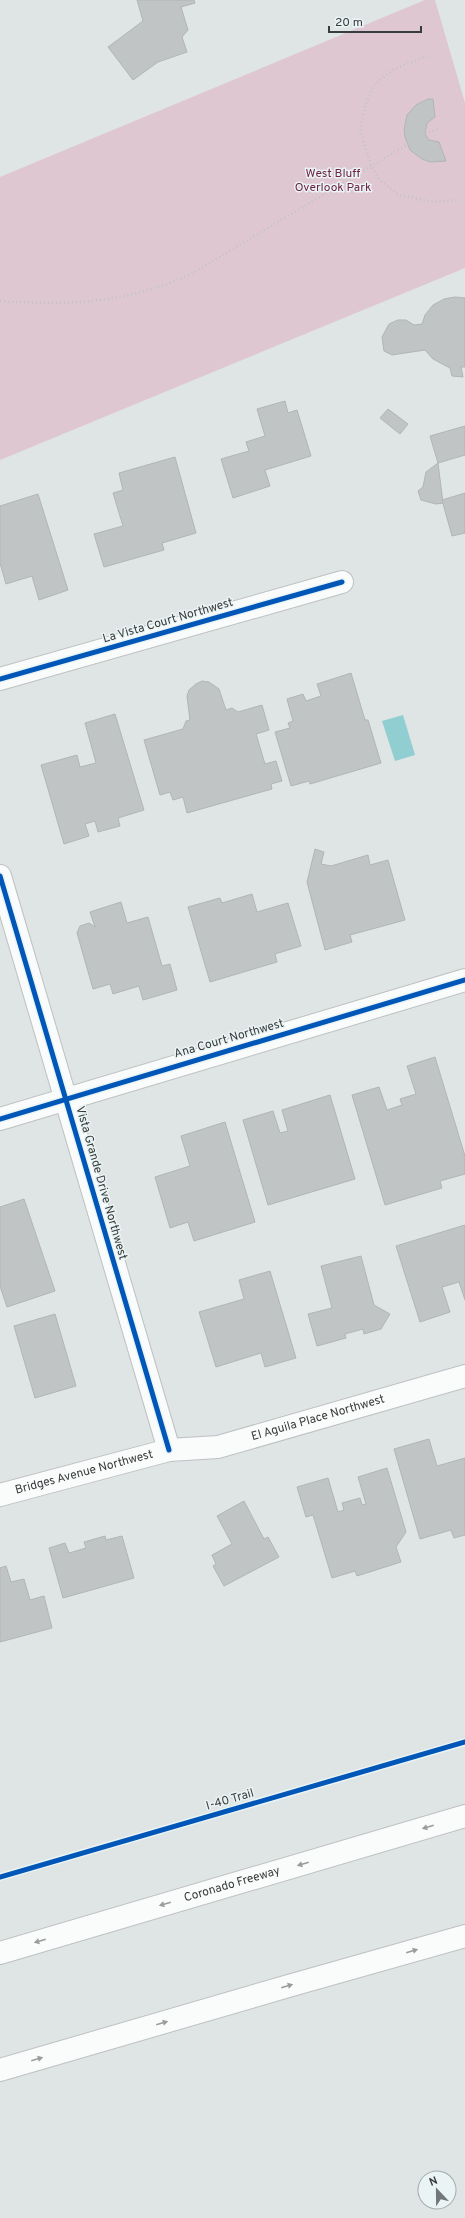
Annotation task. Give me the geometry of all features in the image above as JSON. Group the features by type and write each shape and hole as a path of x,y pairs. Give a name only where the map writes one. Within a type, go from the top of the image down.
{"main road":[{"name":"La Vista Court Northwest","path":"0,679 342,582"},
{"name":"Vista Grande Drive Northwest","path":"0,876 169,1450"},
{"name":"Ana Court Northwest","path":"0,1119 66,1098 465,980"},
{"name":"El Aguila Place Northwest","path":"169,1450 218,1447 465,1376"},
{"name":"Bridges Avenue Northwest","path":"0,1495 169,1450"},
{"name":"Coronado Freeway","path":"0,1953 465,1816"},
{"path":"0,2070 465,1936"}],"path":[{"path":"427,56 394,68 374,86 365,107 360,129 371,166 380,180 399,195 433,202 459,200"},
{"path":"0,301 95,302 127,296 163,286 191,274 425,134 437,130"}],"green space":[{"name":"West Bluff Overlook Park","path":"425,0 435,0 465,103 465,268 0,460 0,177"}],"water":[{"path":"403,715 415,755 395,761 382,721"}],"building":[{"path":"137,0 194,0 195,3 181,7 188,30 182,37 187,52 158,62 133,80 108,47 143,21"},
{"path":"428,99 433,99 435,117 427,123 425,134 429,140 439,142 446,161 430,162 422,159 410,150 405,137 404,130 407,115 416,105"},
{"path":"455,297 465,298 465,367 461,367 463,377 452,376 450,368 433,359 425,350 392,355 384,351 382,337 389,324 398,320 406,320 414,325 422,324 425,315 433,305 444,299"},
{"path":"285,401 288,413 297,410 311,456 265,470 270,486 233,498 221,459 249,451 246,442 265,436 257,409"},
{"path":"388,409 408,424 400,434 380,418"},
{"path":"465,426 465,455 438,463 430,436"},
{"path":"175,457 196,533 162,543 164,550 104,567 94,534 123,526 113,493 123,490 119,473"},
{"path":"438,463 443,503 436,504 421,500 418,491 423,487 426,472"},
{"path":"465,493 465,533 452,536 442,500"},
{"path":"38,494 68,590 39,600 32,576 6,584 0,563 0,506"},
{"path":"351,673 365,720 368,720 381,763 310,784 309,781 291,786 275,732 290,728 288,723 293,721 287,699 303,694 306,701 321,696 317,684"},
{"path":"202,681 209,682 219,689 226,710 232,708 238,712 262,705 269,730 256,734 265,764 276,761 282,781 271,784 272,789 187,813 183,797 173,800 170,792 160,795 144,740 183,729 186,721 190,720 187,696 189,690"},
{"path":"115,714 144,810 118,818 120,826 98,832 95,821 85,824 89,836 64,844 41,765 77,755 80,767 96,763 85,723"},
{"path":"315,849 324,852 321,864 331,866 368,855 370,865 388,860 405,920 350,935 352,942 325,950 307,882"},
{"path":"252,894 257,912 288,903 301,946 275,954 277,962 210,982 188,907 220,898 222,903"},
{"path":"121,902 127,923 148,917 162,966 170,964 177,990 143,1000 139,986 113,994 110,984 93,989 77,933 80,926 89,923 95,927 90,912"},
{"path":"435,1057 465,1156 465,1174 440,1181 442,1188 385,1205 352,1095 379,1087 387,1110 402,1105 400,1099 416,1094 407,1066"},
{"path":"330,1095 355,1179 268,1205 243,1120 273,1111 280,1133 288,1131 282,1110"},
{"path":"225,1122 255,1222 194,1241 188,1222 170,1228 155,1177 190,1166 181,1136"},
{"path":"24,1199 55,1291 7,1307 0,1286 0,1207"},
{"path":"465,1225 465,1300 459,1282 442,1287 450,1312 420,1322 396,1246"},
{"path":"361,1256 374,1305 390,1314 381,1329 364,1334 363,1329 345,1334 346,1338 317,1346 308,1314 332,1308 321,1266"},
{"path":"270,1271 296,1358 265,1367 261,1353 216,1367 199,1312 244,1299 239,1280"},
{"path":"55,1314 76,1386 35,1398 14,1326"},
{"path":"429,1439 437,1466 465,1458 465,1535 454,1538 451,1530 420,1539 394,1449"},
{"path":"387,1468 406,1532 396,1547 401,1562 357,1576 355,1571 332,1578 313,1515 306,1517 297,1487 328,1478 338,1512 344,1510 342,1503 360,1498 362,1505 366,1504 358,1477"},
{"path":"244,1501 264,1539 268,1537 279,1557 224,1586 213,1566 216,1564 212,1555 232,1544 217,1516"},
{"path":"105,1536 106,1540 122,1536 134,1578 63,1598 49,1548 65,1543 69,1553 86,1548 84,1542"},
{"path":"6,1566 11,1582 24,1579 30,1600 44,1596 52,1628 0,1642 0,1568"}],"cycle path":[{"path":"0,679 342,582"},
{"path":"0,876 169,1450"},
{"path":"0,1119 465,980"},
{"name":"I-40 Trail","path":"0,1877 465,1742"}]}
